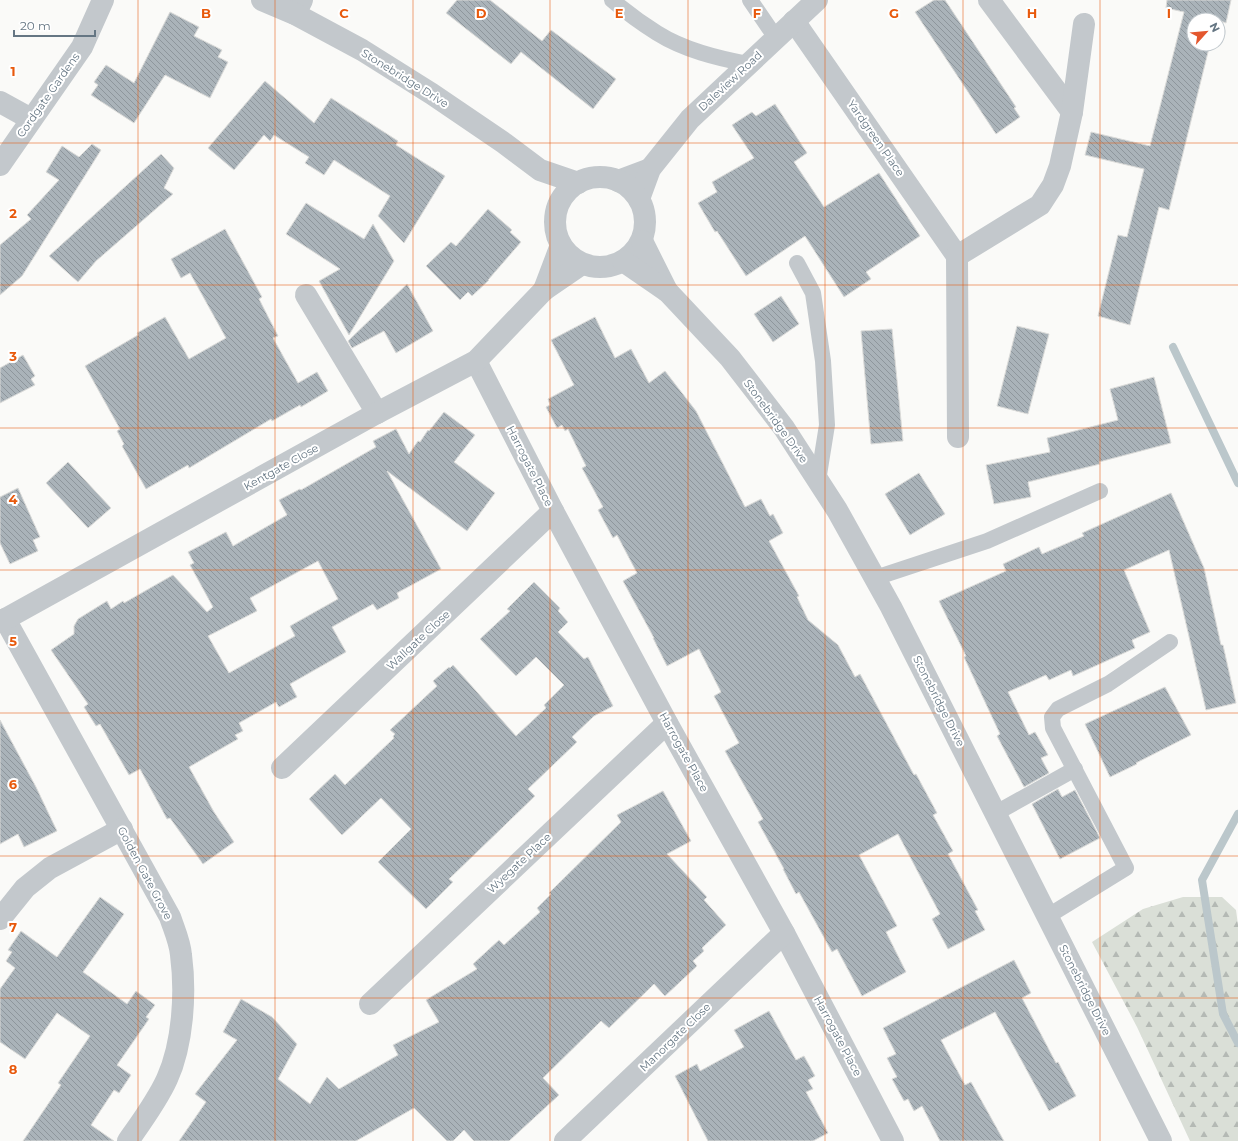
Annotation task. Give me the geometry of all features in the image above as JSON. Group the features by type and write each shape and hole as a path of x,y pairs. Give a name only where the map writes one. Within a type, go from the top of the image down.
{"street":[{"name":"Cordgate Gardens","path":"0,165 82,47 103,0"},
{"name":"Stonebridge Drive","path":"262,0 298,7 362,50 432,94 504,143 540,170 578,183"},
{"name":"Daleview Road","path":"640,199 650,169 690,119 817,0"},
{"path":"989,0 1072,112"},
{"name":"Yardgreen Place","path":"794,21 957,256"},
{"path":"958,437 957,256 1040,205 1054,184 1060,166 1072,112 1084,24"},
{"path":"0,102 31,119"},
{"path":"618,181 650,169"},
{"name":"Stonebridge Drive","path":"540,170 559,204"},
{"path":"605,177 618,181 630,188 640,199 646,220 642,240 634,252 617,265 604,268 582,264 571,256 562,245 556,232 556,211 559,204 570,189 578,183 584,180 605,177"},
{"name":"Stonebridge Drive","path":"642,240 668,292"},
{"name":"Kentgate Close","path":"544,290 562,245"},
{"name":"Stonebridge Drive","path":"623,261 668,292 730,358 784,428 837,510 891,607 1161,1141"},
{"name":"Kentgate Close","path":"2,621 476,361 544,290 582,264"},
{"path":"306,295 377,414"},
{"name":"Harrogate Place","path":"476,361 553,511 667,723 784,933 893,1141"},
{"name":"Wallgate Close","path":"282,768 553,511"},
{"name":"Golden Gate Grove","path":"2,621 122,829 170,917 181,954 183,998 179,1043 167,1078 148,1114 128,1141"},
{"name":"Wyegate Place","path":"370,1004 667,723"},
{"path":"0,919 25,888 50,868 122,829"},
{"name":"Manorgate Close","path":"566,1141 784,933"}],"lane":[{"path":"612,0 658,34 686,47 722,59 748,64"},
{"path":"750,0 776,38"},
{"path":"797,263 813,293 823,361 827,425 818,481"},
{"path":"875,578 988,540 1100,491"},
{"path":"1048,916 1126,868 1053,728 1052,717 1058,709 1108,684 1170,642"},
{"path":"996,813 1074,770"}],"green space":[{"path":"1183,897 1222,897 1236,910 1238,925 1238,1141 1190,1141 1137,1027 1092,942 1143,909"}],"building":[{"path":"457,0 490,0 542,41 551,30 616,79 593,109 521,52 511,64 446,13"},
{"path":"934,0 945,0 1016,107 1014,108 1020,117 996,134 915,12"},
{"path":"1167,0 1231,0 1226,23 1226,12 1186,12 1186,52 1208,52 1169,210 1159,207 1130,325 1098,316 1118,235 1127,237 1144,169 1085,155 1091,132 1150,146 1184,12 1166,8"},
{"path":"170,12 199,27 194,36 222,50 218,57 228,62 210,98 165,75 134,123 91,95 98,85 94,82 106,65 134,83"},
{"path":"265,81 314,123 331,98 398,141 396,145 445,176 404,243 378,216 390,196 334,160 324,175 305,163 309,157 274,135 270,141 264,135 234,170 208,148"},
{"path":"775,104 807,153 794,162 824,207 879,173 920,236 866,272 871,279 844,297 805,236 746,276 717,231 715,232 698,203 717,192 712,182 754,158 732,125 752,112 756,116"},
{"path":"92,144 101,150 22,276 0,295 0,245 31,219 27,215 59,180 46,172 62,146 79,157"},
{"path":"161,154 174,168 164,188 173,194 96,261 78,282 49,256"},
{"path":"306,203 364,239 373,224 394,261 349,335 319,281 340,269 286,234"},
{"path":"488,209 512,230 510,232 521,242 489,280 472,296 468,292 460,300 426,266 451,242 456,246"},
{"path":"225,229 262,297 259,299 278,336 273,338 298,383 317,372 328,391 301,407 300,405 272,421 271,419 189,468 188,465 146,489 122,446 124,444 117,431 120,429 85,366 138,335 137,333 165,317 189,359 226,338 190,273 181,278 171,259"},
{"path":"407,284 433,331 396,353 384,331 352,348 348,341"},
{"path":"781,296 799,324 773,342 754,314"},
{"path":"595,317 615,358 631,349 649,383 665,371 696,411 745,507 761,499 770,516 773,514 783,533 769,541 799,596 797,597 808,620 838,645 855,677 860,674 914,775 916,774 937,813 933,815 953,851 948,854 978,910 975,911 985,930 948,949 932,919 940,914 898,834 859,855 897,926 886,932 906,972 862,996 837,949 832,952 799,892 796,894 758,822 763,819 725,751 739,743 714,696 721,692 699,649 667,666 654,638 623,581 637,573 617,535 613,538 598,510 603,507 582,468 586,466 568,429 565,431 562,425 557,428 546,407 550,405 548,399 574,385 551,340"},
{"path":"1017,326 1049,334 1028,414 997,406"},
{"path":"892,329 903,441 871,444 861,331"},
{"path":"23,355 35,376 31,379 35,385 0,403 0,368"},
{"path":"1154,377 1171,443 1099,462 1100,464 1028,482 1031,497 994,504 986,465 1050,452 1047,438 1118,420 1110,389"},
{"path":"444,412 475,435 454,462 495,493 467,531 387,471 441,569 397,593 399,598 377,610 373,604 332,627 346,652 290,684 297,697 279,707 276,702 239,723 243,731 235,735 238,739 189,767 214,812 234,842 203,864 170,818 167,819 140,769 129,775 100,724 96,726 84,707 88,704 51,650 74,634 74,626 78,619 107,601 111,609 123,601 124,603 173,575 207,612 213,607 190,565 194,563 188,552 226,532 233,546 287,515 279,500 300,489 301,490 376,447 373,441 396,429 409,454 418,441 420,442 428,430 429,431","holes":["318,561 338,599 290,626 295,636 229,673 208,636 257,611 250,598"]},
{"path":"68,462 111,508 88,528 46,483"},
{"path":"919,473 945,514 910,535 885,494"},
{"path":"18,488 40,537 33,540 38,551 10,564 0,543 0,497"},
{"path":"1171,493 1204,568 1221,645 1223,645 1236,703 1206,710 1169,550 1124,570 1150,632 1132,640 1135,648 1073,676 1071,670 1049,680 1046,675 1008,692 1029,735 1035,732 1048,755 1041,758 1049,773 1024,787 997,736 1000,734 964,657 966,656 939,601 1006,571 1003,564 1039,547 1042,554 1084,536 1082,533"},
{"path":"534,582 560,608 558,611 568,622 558,632 584,659 588,657 613,706 594,716 572,737 577,742 528,789 535,796 449,879 453,882 426,909 378,862 411,829 381,798 342,835 309,799 335,774 345,785 394,738 393,736 395,734 390,730 437,686 433,681 453,665 516,736 546,708 544,705 564,685 536,657 516,676 480,639 510,611 507,609"},
{"path":"1165,687 1191,735 1110,777 1085,724"},
{"path":"0,720 36,787 57,831 24,847 18,834 0,844"},
{"path":"1058,789 1062,797 1075,790 1100,838 1060,859 1032,804"},
{"path":"663,791 691,841 667,854 707,897 704,900 726,925 702,948 704,951 693,961 697,966 665,996 654,984 609,1028 601,1021 543,1078 559,1095 509,1141 474,1141 464,1130 453,1141 447,1141 414,1108 356,1141 179,1141 206,1102 195,1094 237,1040 223,1032 241,999 272,1017 297,1044 278,1079 310,1104 327,1077 339,1089 398,1055 393,1045 439,1022 426,1000 477,969 473,964 499,940 504,945 540,912 537,908 551,894 549,893 621,822 617,815"},
{"path":"100,897 124,914 83,972 127,1004 136,991 155,1005 146,1017 149,1019 117,1065 131,1075 119,1093 114,1090 91,1125 114,1141 23,1141 61,1085 58,1083 90,1036 57,1013 25,1059 0,1042 0,989 15,968 6,961 12,952 8,950 21,931 57,957"},
{"path":"1014,960 1031,993 1022,998 1056,1063 1058,1062 1076,1096 1049,1111 995,1012 941,1040 965,1085 971,1082 1004,1141 940,1141 922,1106 914,1111 908,1099 904,1101 892,1079 897,1077 887,1058 896,1054 883,1028"},
{"path":"769,1011 796,1060 804,1056 815,1076 808,1080 813,1089 806,1092 828,1133 813,1141 708,1141 675,1076 697,1064 700,1071 744,1047 734,1030"}],"waterway":[{"path":"1173,347 1238,483"},
{"path":"1238,814 1202,880 1223,1014 1238,1043"}]}
